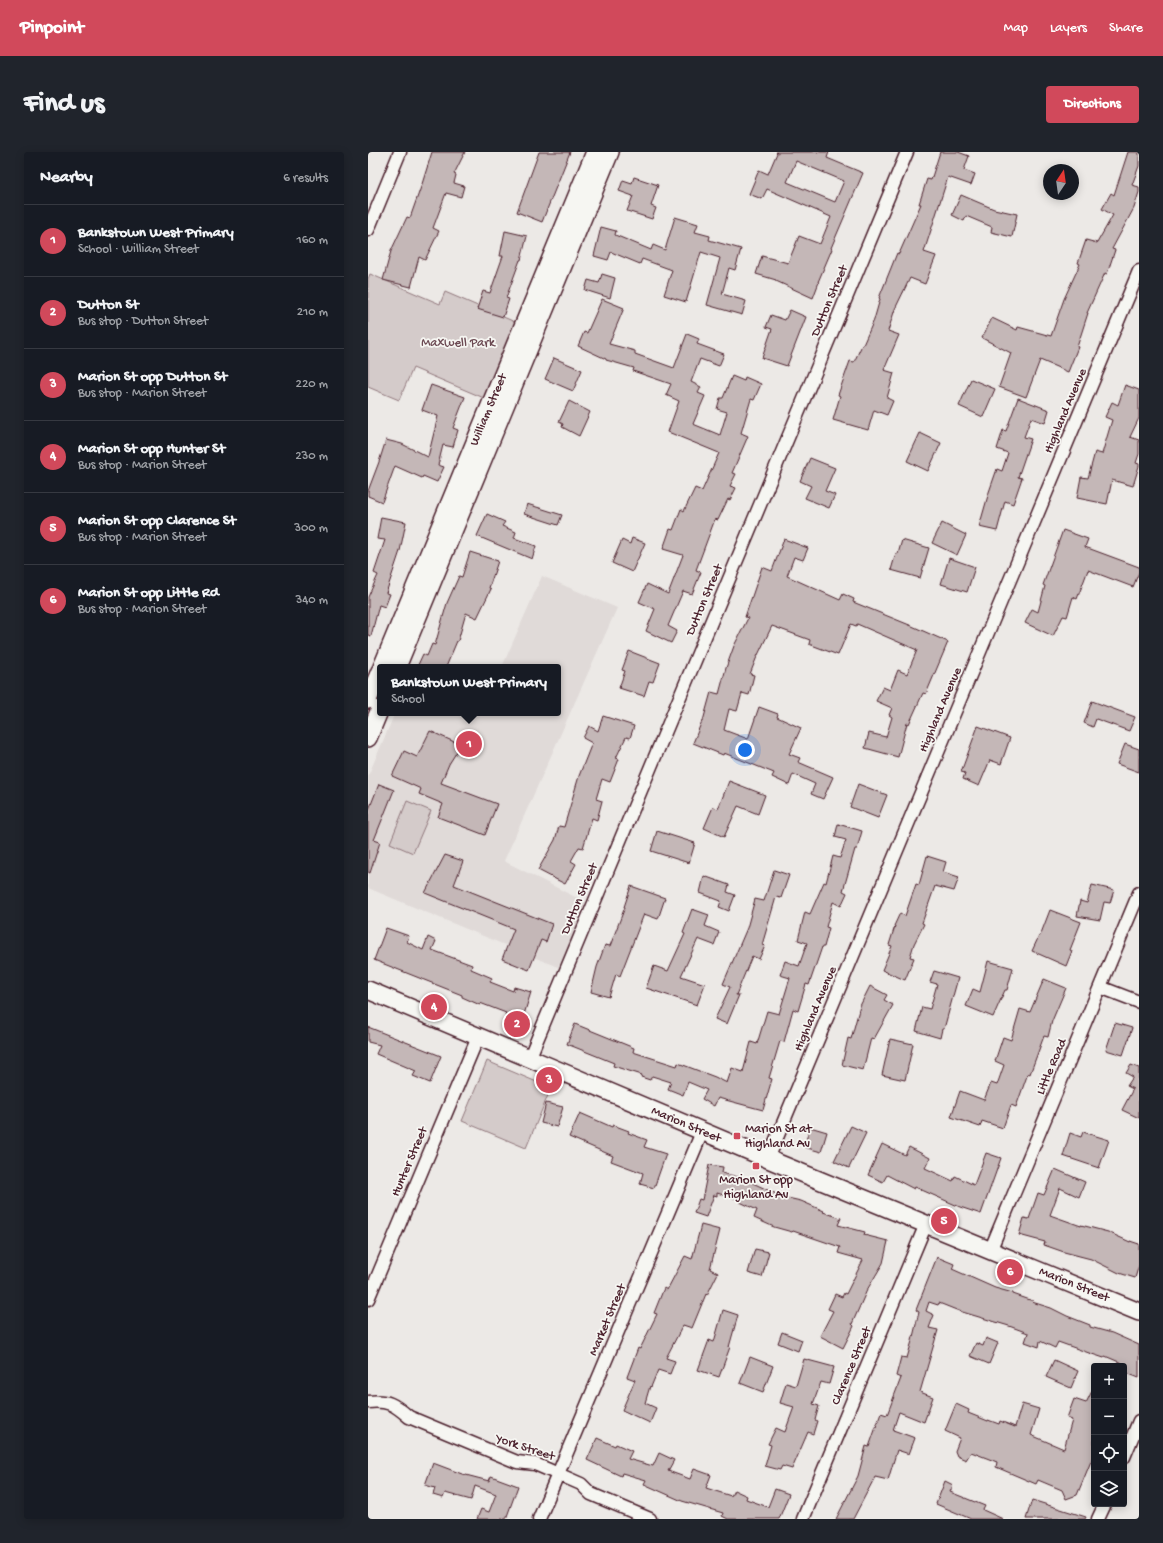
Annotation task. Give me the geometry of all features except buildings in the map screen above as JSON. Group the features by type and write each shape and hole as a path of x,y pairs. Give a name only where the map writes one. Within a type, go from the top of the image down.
{"street":[{"path":"368,230 400,152"},
{"name":"William Street","path":"383,664 595,152"},
{"name":"William Street","path":"398,664 610,152"},
{"name":"Dutton Street","path":"529,1059 908,152"},
{"name":"Highland Avenue","path":"768,1159 1139,272"},
{"path":"368,700 377,678"},
{"path":"368,738 377,716"},
{"name":"Little Road","path":"990,1251 1139,893"},
{"path":"1100,987 1139,1002"},
{"name":"Marion Street","path":"368,990 702,1132 1139,1312"},
{"name":"Hunter Street","path":"368,1299 478,1037"},
{"name":"Market Street","path":"539,1519 702,1132"},
{"name":"Clarence Street","path":"803,1519 926,1224"},
{"name":"York Street","path":"368,1402 382,1401 397,1407 409,1417 499,1455 517,1462 535,1464 581,1484 591,1494 650,1519"},
{"path":"1127,1450 1139,1420"},
{"path":"1098,1519 1103,1507"}],"shaded area":[{"path":"542,576 617,608 504,861 589,904 560,968 368,888 368,776 394,716 561,716 561,664 503,664"}],"green space":[{"name":"Maxwell Park","path":"370,274 440,304 445,292 515,322 484,398 413,368 399,400 368,387 368,279"},
{"path":"407,801 431,811 413,853 390,843"},
{"path":"487,1061 551,1088 526,1148 462,1121"}],"place":[{"name":"Bankstown West Primary","path":"469,744"},
{"name":"Marion St opp Hunter St","path":"434,1007"},
{"name":"Dutton St","path":"517,1024"},
{"name":"Marion St opp Dutton St","path":"549,1080"},
{"name":"Marion St at Highland Av","path":"737,1136"},
{"name":"Marion St opp Highland Av","path":"756,1166"},
{"name":"Marion St opp Clarence St","path":"944,1221"},
{"name":"Marion St opp Little Rd","path":"1010,1272"}]}
